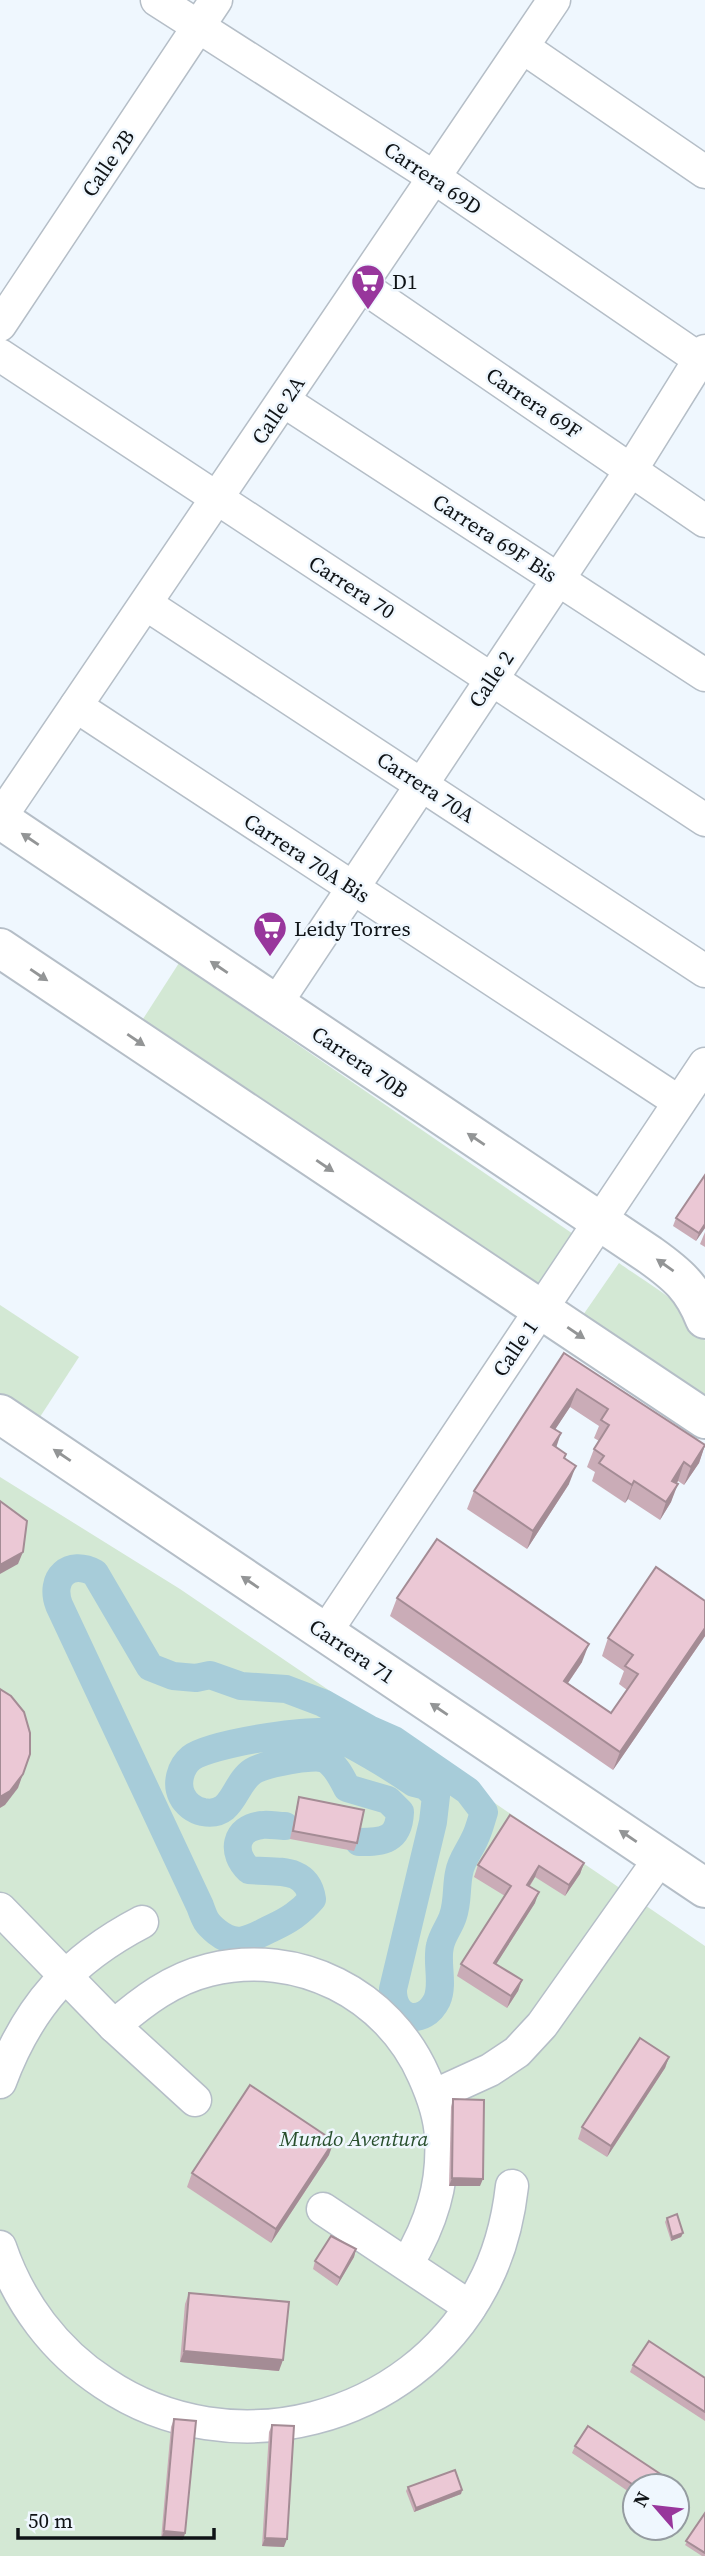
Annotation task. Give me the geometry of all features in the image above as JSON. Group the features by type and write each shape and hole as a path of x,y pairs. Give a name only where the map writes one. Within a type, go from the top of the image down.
{"street":[{"name":"Carrera 69D","path":"157,0 435,178 703,358"},
{"name":"Calle 2B","path":"0,326 216,0"},
{"name":"Calle 2A","path":"0,818 554,0"},
{"path":"524,48 705,172"},
{"name":"Carrera 69F","path":"362,286 705,521"},
{"name":"Carrera 70","path":"0,355 705,820"},
{"name":"Calle 2","path":"275,1005 703,358"},
{"name":"Carrera 69F Bis","path":"284,401 705,675"},
{"name":"Carrera 70A","path":"146,604 705,971"},
{"name":"Carrera 70A Bis","path":"76,706 679,1102"},
{"name":"Carrera 70B","path":"0,818 680,1276 696,1298 705,1319"},
{"path":"0,948 705,1419"},
{"name":"Calle 1","path":"325,1633 705,1064"},
{"name":"Carrera 71","path":"0,1414 705,1888"},
{"path":"433,2096 491,2070 517,2052 542,2025 661,1857"},
{"path":"0,1909 114,2026 195,2100"},
{"path":"0,2082 22,2031 64,1976 99,1948 142,1922"},
{"path":"114,2026 148,1998 177,1981 209,1970 242,1965 276,1966 309,1973 340,1985 369,2003 393,2026 414,2052 433,2096 441,2134 439,2188 422,2238 407,2263"},
{"path":"0,2248 15,2285 35,2317 59,2346 86,2371 117,2392 151,2409 186,2420 223,2426 284,2425 315,2419 355,2404 396,2382 416,2367 452,2332 470,2307 494,2261 504,2233 512,2186"},
{"path":"323,2209 470,2307"}],"green space":[{"path":"179,963 576,1236 546,1289 143,1019"},
{"path":"619,1263 681,1307 700,1329 705,1341 705,1403 581,1318"},
{"path":"0,1305 79,1357 38,1420 0,1395"},
{"name":"Mundo Aventura","path":"0,1477 180,1589 705,1946 705,2556 0,2556"}],"building":[{"path":"705,1175 705,1224 699,1233 676,1218"},
{"path":"564,1353 705,1445 691,1467 684,1462 672,1481 678,1484 666,1502 634,1481 632,1485 599,1463 604,1456 594,1449 609,1425 601,1420 608,1409 577,1389 551,1427 561,1433 553,1445 566,1454 564,1458 576,1466 533,1531 474,1491"},
{"path":"0,1501 27,1521 23,1552 0,1565"},
{"path":"437,1539 589,1644 564,1681 611,1713 638,1674 625,1666 633,1655 608,1638 656,1567 705,1601 705,1628 620,1752 397,1598"},
{"path":"0,1689 11,1696 24,1712 30,1733 30,1754 23,1774 10,1791 0,1797"},
{"path":"299,1797 364,1810 357,1843 293,1831"},
{"path":"510,1815 584,1863 569,1885 539,1866 527,1885 539,1892 494,1963 522,1980 511,1996 461,1964 511,1886 478,1865"},
{"path":"640,2038 669,2057 611,2146 582,2127"},
{"path":"250,2085 334,2141 276,2229 192,2173"},
{"path":"453,2099 484,2100 483,2179 452,2178"},
{"path":"677,2214 683,2233 672,2237 667,2218"},
{"path":"331,2236 356,2249 340,2278 315,2261"},
{"path":"189,2293 289,2302 283,2360 184,2351"},
{"path":"649,2341 705,2378 705,2412 633,2365"},
{"path":"174,2419 196,2421 185,2533 164,2531"},
{"path":"272,2425 294,2426 287,2539 265,2538"},
{"path":"588,2426 657,2472 621,2472 621,2477 575,2446"},
{"path":"455,2470 462,2490 416,2508 408,2487"},
{"path":"705,2513 705,2553 688,2542 691,2542 691,2534"}],"waterway":[{"path":"285,1826 262,1825 246,1831 238,1842 239,1856 249,1870 296,1876 309,1888 312,1899 289,1919 251,1938 238,1941 225,1937 210,1926 205,1918 59,1605 57,1587 64,1574 77,1568 95,1573 150,1667 173,1676 196,1678 210,1675 241,1686 286,1689 323,1703 394,1740 468,1791 484,1812 460,1868 455,1911 440,1946 439,1994 431,2009 417,2017 403,2014 394,2000 393,1989 433,1822 436,1796 426,1786 414,1783 332,1733 282,1735 217,1747 191,1758 182,1771 179,1786 186,1802 200,1811 213,1812 227,1805 253,1771 289,1760 325,1759 335,1768 347,1788 388,1800 400,1812 397,1828 388,1838 359,1842"}],"place":[{"name":"D1","path":"368,311"},
{"name":"Leidy Torres","path":"270,958"}]}
